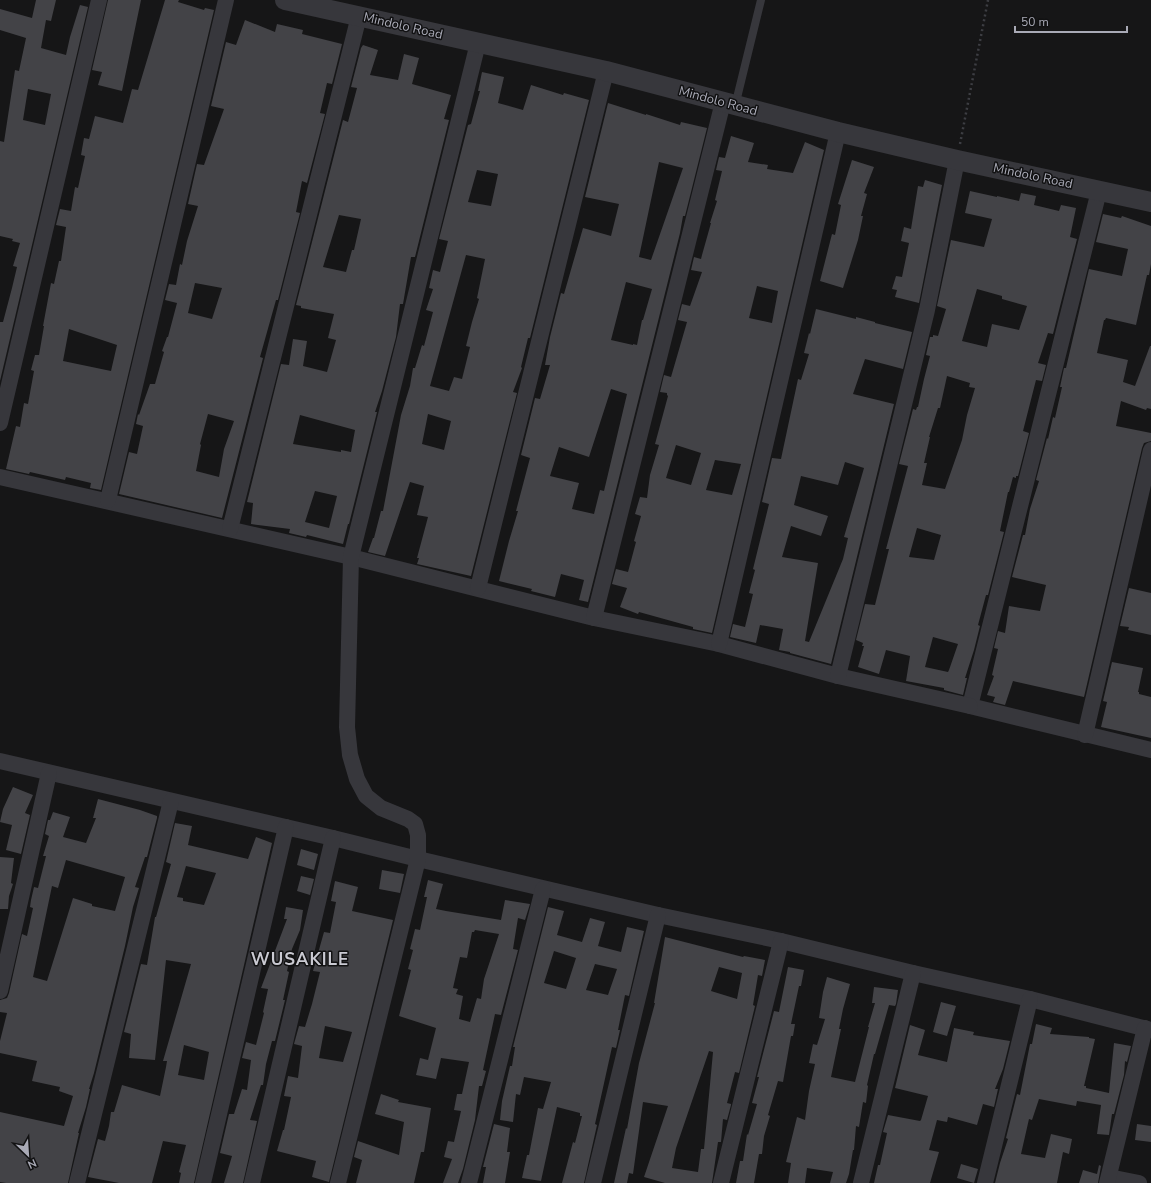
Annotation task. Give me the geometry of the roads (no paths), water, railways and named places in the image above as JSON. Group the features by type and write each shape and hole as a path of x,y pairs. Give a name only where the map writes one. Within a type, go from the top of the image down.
{"street":[{"path":"0,423 99,0"},
{"path":"108,500 226,0"},
{"name":"Mindolo Road","path":"285,0 606,72 838,132 957,160 1151,202"},
{"path":"230,529 359,16"},
{"path":"338,1183 418,860 418,835 414,824 408,819 381,808 366,796 357,779 350,755 347,727 351,557 478,43"},
{"path":"478,588 606,72"},
{"path":"594,618 729,104"},
{"path":"719,644 838,132"},
{"path":"838,676 927,310 957,160"},
{"path":"970,706 1099,191"},
{"path":"1084,735 1151,450"},
{"path":"0,476 351,557 594,618 719,644 838,676 1151,750"},
{"path":"0,761 333,838 418,860 543,889 781,941 913,973 1030,999 1148,1029 1108,1180 1139,1183"},
{"path":"0,991 49,773"},
{"path":"77,1183 171,801"},
{"path":"203,1183 286,827"},
{"path":"252,1183 333,838"},
{"path":"469,1183 543,889"},
{"path":"593,1183 658,915"},
{"path":"721,1183 781,941"},
{"path":"861,1183 913,973"},
{"path":"985,1183 1030,999"}],"lane":[{"path":"729,104 761,0"}],"district":[{"name":"WUSAKILE","path":"300,959"}]}
